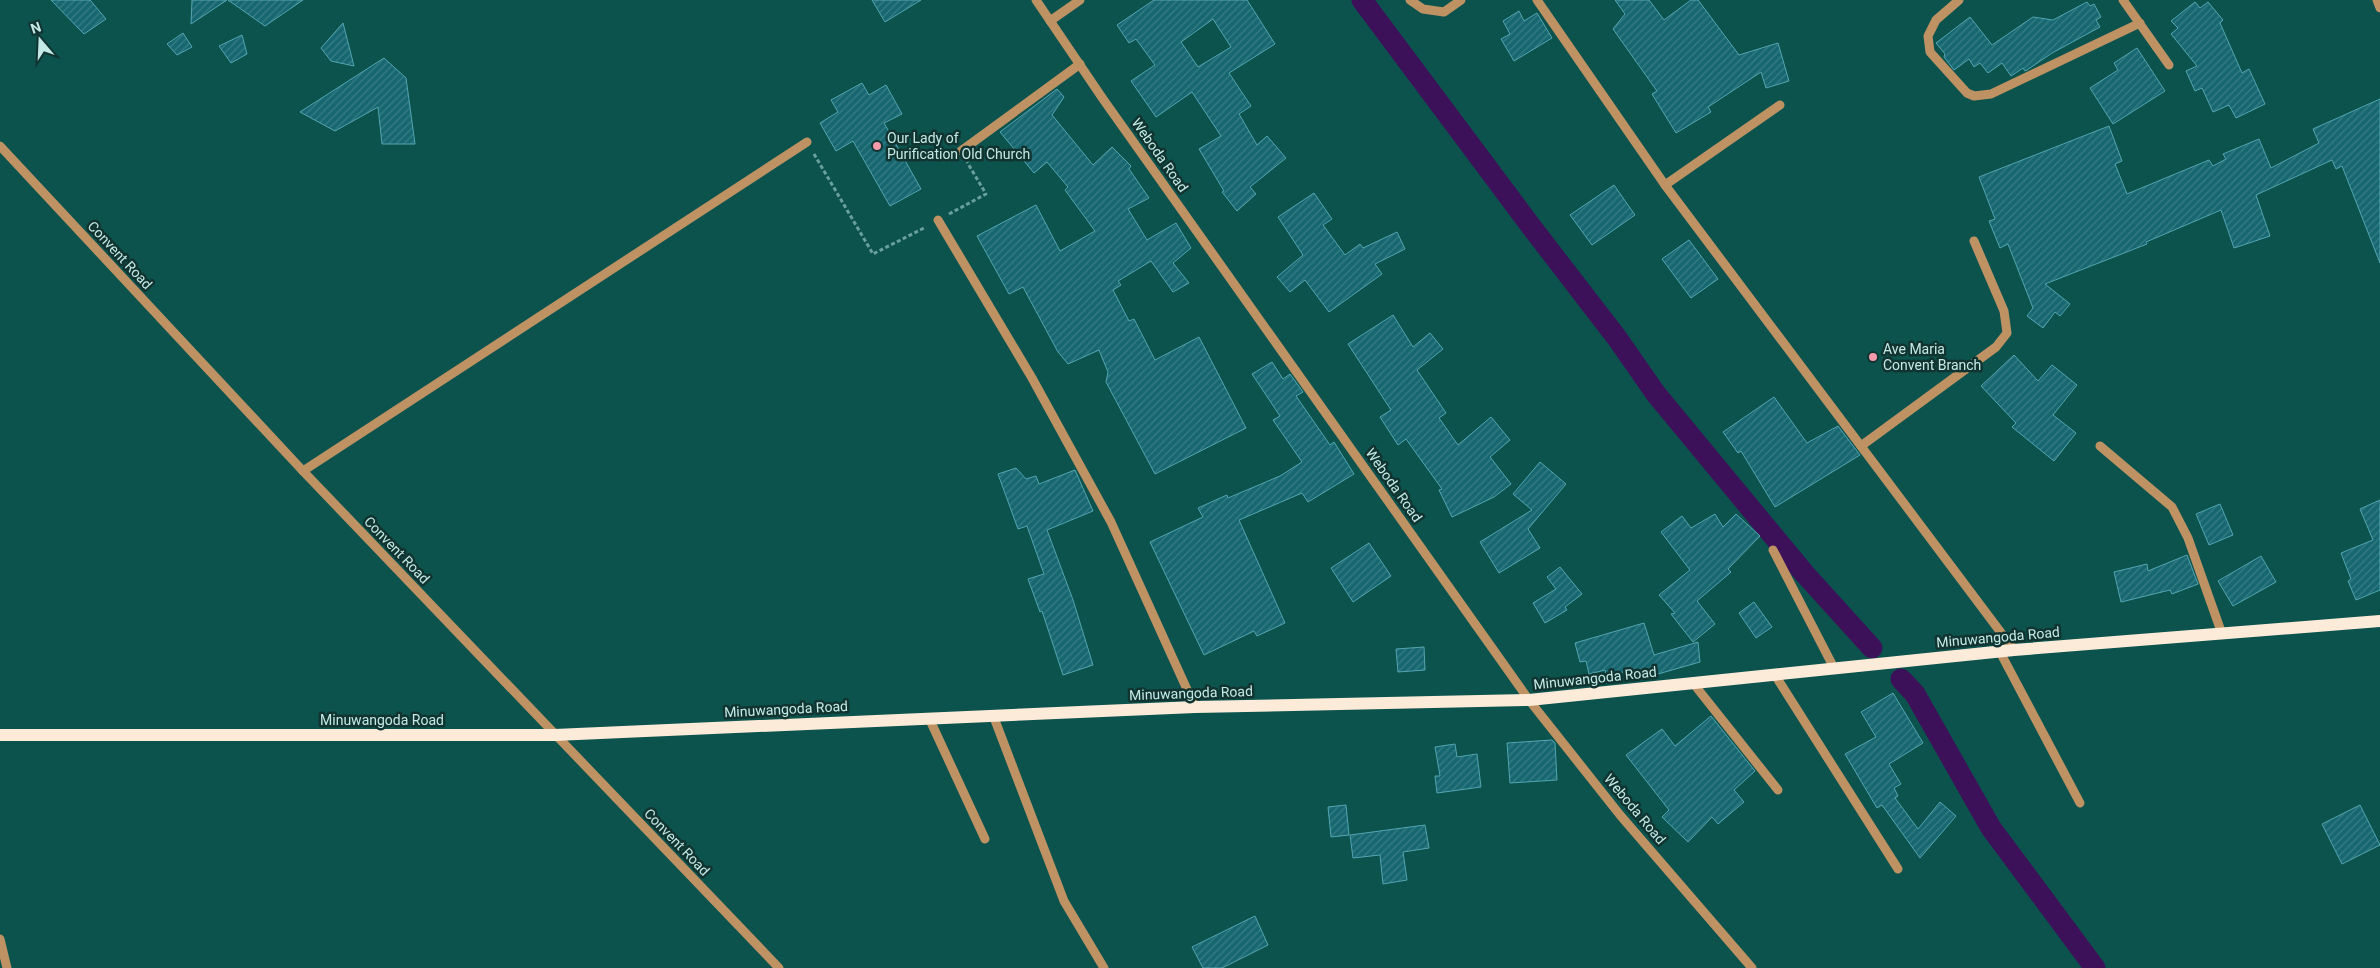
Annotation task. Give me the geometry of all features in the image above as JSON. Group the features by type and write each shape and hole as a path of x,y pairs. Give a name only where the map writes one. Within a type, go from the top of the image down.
{"main road":[{"name":"Minuwangoda Road","path":"0,735 555,735 1195,707 1529,700 2014,650 2380,621"}],"street":[{"name":"Weboda Road","path":"1036,0 1529,700 1620,815 1752,968"},
{"path":"1050,21 1080,0"},
{"path":"1410,0 1423,9 1444,12 1461,0"},
{"path":"1537,0 1665,185 2014,650"},
{"path":"1958,0 1936,20 1928,36 1930,52 1967,93 1974,96 1991,94 2140,23"},
{"path":"2123,0 2169,65"},
{"path":"2377,0 2380,8"},
{"path":"961,150 1080,64"},
{"path":"1665,185 1780,105"},
{"path":"303,471 807,142"},
{"name":"Convent Road","path":"0,146 303,471 779,968"},
{"path":"938,220 1032,378 1110,522 1195,707"},
{"path":"1861,446 1996,347 2007,333 2004,311 1974,241"},
{"path":"2100,446 2172,507 2188,538 2222,634"},
{"path":"1772,550 1834,668"},
{"path":"2000,652 2080,803"},
{"path":"1775,674 1898,870"},
{"path":"1693,683 1778,790"},
{"path":"993,715 1064,901 1104,968"},
{"path":"930,718 985,839"},
{"path":"0,945 7,968"}],"path":[{"path":"807,142 873,254 986,194 961,150"}],"building":[{"path":"51,0 90,0 106,19 84,34"},
{"path":"192,0 227,0 191,24"},
{"path":"228,0 303,0 265,26"},
{"path":"872,0 921,0 885,22"},
{"path":"1154,0 1247,0 1275,44 1229,73 1251,106 1239,114 1257,145 1267,136 1286,158 1250,187 1256,194 1237,211 1222,192 1224,191 1199,149 1221,136 1192,92 1156,117 1131,81 1155,65 1136,39 1129,43 1117,25","holes":["1213,19 1231,47 1198,67 1181,42"]},
{"path":"1615,0 1649,0 1664,20 1691,0 1698,0 1739,55 1778,43 1789,81 1766,88 1761,72 1708,107 1711,112 1676,133 1652,94 1657,91 1613,29 1625,14"},
{"path":"2087,2 2090,6 2094,4 2101,17 2096,20 2100,27 2052,53 2027,70 2025,71 2023,68 2011,76 2002,63 1988,73 1980,63 1974,67 1969,59 1954,70 1936,43 1970,17 1992,45 2033,17 2053,20"},
{"path":"2195,2 2200,8 2208,2 2223,20 2220,23 2242,73 2249,69 2265,104 2236,118 2229,105 2213,112 2202,88 2195,91 2186,71 2197,66 2171,34 2178,28 2171,21"},
{"path":"1519,11 1524,21 1537,13 1552,38 1514,61 1501,39 1510,34 1503,21"},
{"path":"343,23 354,66 331,61 321,48"},
{"path":"183,33 192,47 177,55 167,44"},
{"path":"242,35 247,54 231,63 219,46"},
{"path":"2137,48 2165,91 2113,124 2090,88 2118,70 2114,63"},
{"path":"384,58 406,78 415,144 382,144 378,107 335,131 300,112"},
{"name":"Our Lady of Purification Old Church","path":"862,83 869,95 886,85 902,114 884,123 921,189 890,206 853,141 836,151 820,123 838,112 831,100"},
{"path":"1057,89 1064,97 1052,115 1093,165 1112,147 1131,166 1129,169 1149,198 1128,209 1147,240 1176,223 1191,248 1173,263 1189,283 1173,292 1151,261 1118,281 1121,285 1113,290 1129,321 1134,319 1155,360 1199,337 1246,428 1155,474 1106,382 1108,372 1099,350 1068,364 1058,352 1023,287 1009,294 977,236 1036,205 1060,251 1095,231 1065,190 1068,187 1047,162 1034,173 1000,132"},
{"path":"2380,99 2380,263 2342,166 2336,169 2332,160 2256,195 2270,236 2234,248 2221,210 2146,242 2147,244 2045,284 2070,304 2060,316 2055,312 2043,328 2027,316 2033,308 2008,244 2000,248 1989,221 1995,219 1979,177 2109,126 2122,161 2115,164 2127,194 2209,160 2213,166 2226,159 2223,154 2259,139 2271,168 2319,143 2313,129"},
{"path":"1614,185 1635,215 1592,245 1570,215"},
{"path":"1314,193 1332,219 1323,225 1345,255 1360,244 1363,248 1397,232 1405,249 1375,264 1382,274 1329,312 1305,280 1290,292 1277,277 1303,255 1278,217"},
{"path":"1689,240 1718,279 1691,298 1662,259"},
{"path":"1393,315 1413,347 1430,333 1443,349 1417,370 1446,413 1439,418 1458,445 1491,417 1510,440 1490,457 1511,484 1494,497 1452,517 1439,490 1442,489 1406,439 1398,445 1380,417 1391,410 1348,344"},
{"path":"2014,355 2038,381 2052,365 2077,385 2053,415 2076,433 2054,461 2012,427 2016,423 1981,386"},
{"path":"1272,362 1283,379 1290,374 1303,392 1296,396 1330,445 1334,442 1354,474 1308,502 1302,493 1239,520 1285,623 1257,636 1254,631 1204,655 1150,542 1203,517 1198,508 1227,495 1228,498 1280,476 1302,462 1273,420 1280,416 1252,374"},
{"path":"1774,397 1807,443 1838,426 1860,455 1775,507 1741,451 1738,453 1723,432"},
{"path":"1540,462 1566,484 1528,529 1540,548 1499,573 1480,542 1532,510 1513,494"},
{"path":"1016,468 1026,479 1036,476 1039,484 1075,470 1093,511 1047,530 1073,600 1093,665 1063,675 1042,611 1040,612 1028,579 1044,574 1027,526 1018,529 998,474"},
{"path":"2380,500 2380,590 2356,600 2348,581 2351,579 2341,553 2373,540 2360,509"},
{"path":"2220,504 2233,535 2209,545 2196,514"},
{"path":"1715,514 1723,527 1736,514 1760,536 1728,569 1731,572 1697,601 1715,624 1693,642 1671,614 1675,613 1659,595 1690,570 1661,532 1682,516 1691,528"},
{"path":"1369,543 1391,576 1353,602 1331,568"},
{"path":"2187,555 2198,584 2172,594 2170,590 2121,602 2114,572 2147,564 2148,571"},
{"path":"2261,556 2276,582 2233,606 2218,581"},
{"path":"1560,567 1582,594 1565,607 1567,610 1545,623 1533,603 1556,589 1547,577"},
{"path":"1754,602 1772,627 1756,638 1739,613"},
{"path":"1644,623 1654,655 1698,642 1700,662 1651,676 1649,669 1627,675 1626,671 1607,677 1605,670 1589,674 1586,661 1580,662 1575,643"},
{"path":"1424,647 1425,670 1398,672 1396,649"},
{"path":"1893,693 1923,743 1889,764 1901,784 1894,788 1898,796 1895,798 1918,829 1940,802 1956,816 1920,858 1882,805 1877,808 1845,754 1876,737 1861,712"},
{"path":"1711,716 1755,771 1734,790 1744,802 1718,824 1712,817 1688,842 1662,817 1669,810 1626,755 1662,729 1675,746"},
{"path":"1552,740 1555,743 1557,780 1510,783 1507,743"},
{"path":"1455,744 1457,757 1477,754 1481,787 1437,793 1435,776 1440,776 1435,747"},
{"path":"1346,805 1349,835 1331,837 1328,807"},
{"path":"2360,805 2380,845 2342,864 2322,824"},
{"path":"1425,825 1429,848 1403,852 1407,880 1383,884 1380,855 1353,858 1350,835"},
{"path":"1255,916 1268,945 1222,968 1203,968 1192,947"}],"waterway":[{"path":"1362,0 1617,338 1656,394 1804,573 1872,648"},
{"path":"1901,679 1915,694 1991,828 2095,968"}],"place":[{"name":"Our Lady of Purification Old Church","path":"877,146"},
{"name":"Ave Maria Convent Branch","path":"1873,357"}]}
